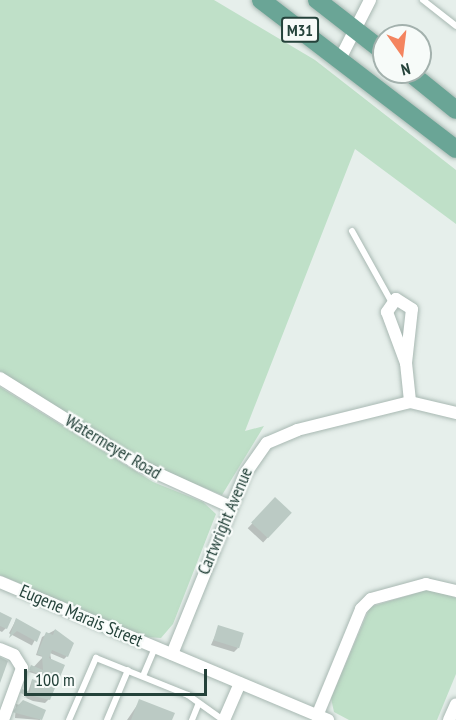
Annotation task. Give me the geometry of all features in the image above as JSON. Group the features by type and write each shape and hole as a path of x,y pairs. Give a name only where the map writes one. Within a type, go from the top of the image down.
{"main road":[{"path":"249,0 286,20"},
{"name":"M31","path":"261,0 456,149"},
{"name":"M31","path":"317,0 372,42"},
{"path":"424,84 456,110"}],"street":[{"path":"340,59 358,30 369,1"},
{"path":"406,363 388,319 391,301 406,300 412,309 406,363 410,402"},
{"name":"Watermeyer Road","path":"0,378 139,465 231,507"},
{"name":"Cartwright Avenue","path":"172,654 251,460 267,443 297,430 410,402 456,413"},
{"name":"Eugene Marais Street","path":"0,582 323,718"},
{"path":"323,718 361,609 371,598 426,584 456,591"},
{"path":"0,649 14,655 22,668 3,720"},
{"path":"224,720 240,683"},
{"path":"449,720 456,704"}],"lane":[{"path":"423,0 456,26"},
{"path":"352,231 391,301"},
{"path":"143,676 155,647"},
{"path":"69,720 92,660 143,676 224,720"},
{"path":"107,720 128,670"},
{"path":"192,720 198,705"}],"green space":[{"path":"0,0 214,0 315,60 456,170 456,224 355,149 245,431 264,426 222,495 142,462 0,373"},
{"path":"0,387 153,482 203,502 216,514 173,624 161,638 147,637 0,575"},
{"path":"430,589 456,598 456,674 437,720 349,720 334,712 331,698 370,607"}],"building":[{"path":"275,497 292,513 268,538 251,523"},
{"path":"0,612 12,618 7,629 0,626"},
{"path":"16,618 41,632 37,642 17,631 9,638"},
{"path":"218,625 244,633 239,648 213,640"},
{"path":"55,629 74,643 68,657 52,650 49,658 65,665 60,677 46,677 29,670 31,665 43,670 42,656 37,654 46,632 53,635"},
{"path":"0,657 8,661 0,683"},
{"path":"32,679 55,688 50,700 20,693 22,689 30,692"},
{"path":"139,699 175,713 172,720 131,720"},
{"path":"23,700 46,710 42,720 12,712"}]}
